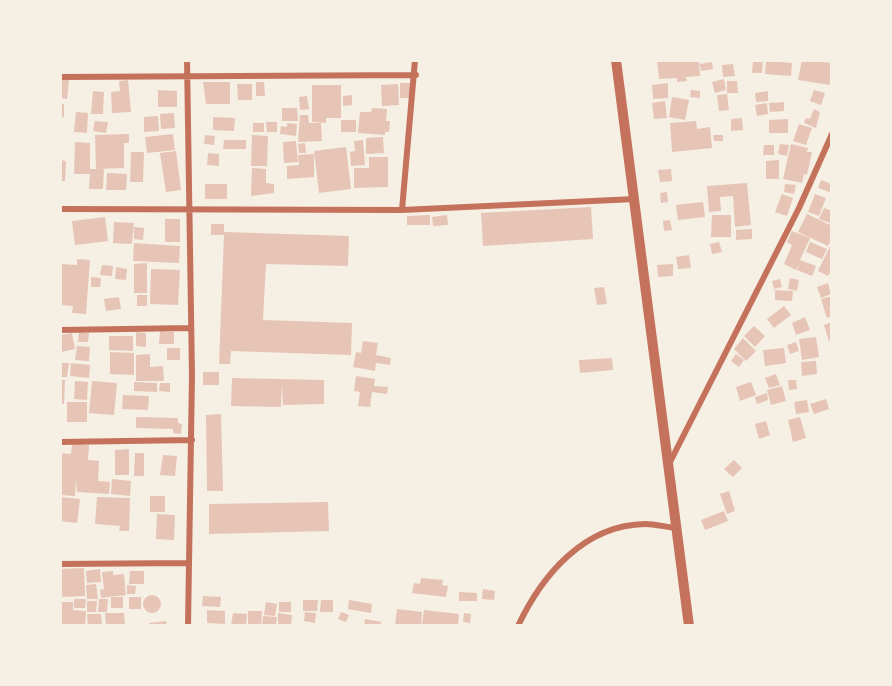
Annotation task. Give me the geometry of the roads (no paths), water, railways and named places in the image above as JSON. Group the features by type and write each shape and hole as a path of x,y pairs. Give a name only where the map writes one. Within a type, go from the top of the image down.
{"street":[{"path":"187,60 192,440 188,626"},
{"path":"402,210 416,75 415,60"},
{"path":"616,60 636,199 689,626"},
{"path":"60,77 416,75"},
{"path":"669,465 799,208 832,134"},
{"path":"60,209 190,212 402,210 636,199"},
{"path":"60,330 190,328"},
{"path":"60,442 192,440"},
{"path":"518,626 531,600 554,568 590,538 626,526 646,524 677,528"},
{"path":"60,564 189,563"}]}
